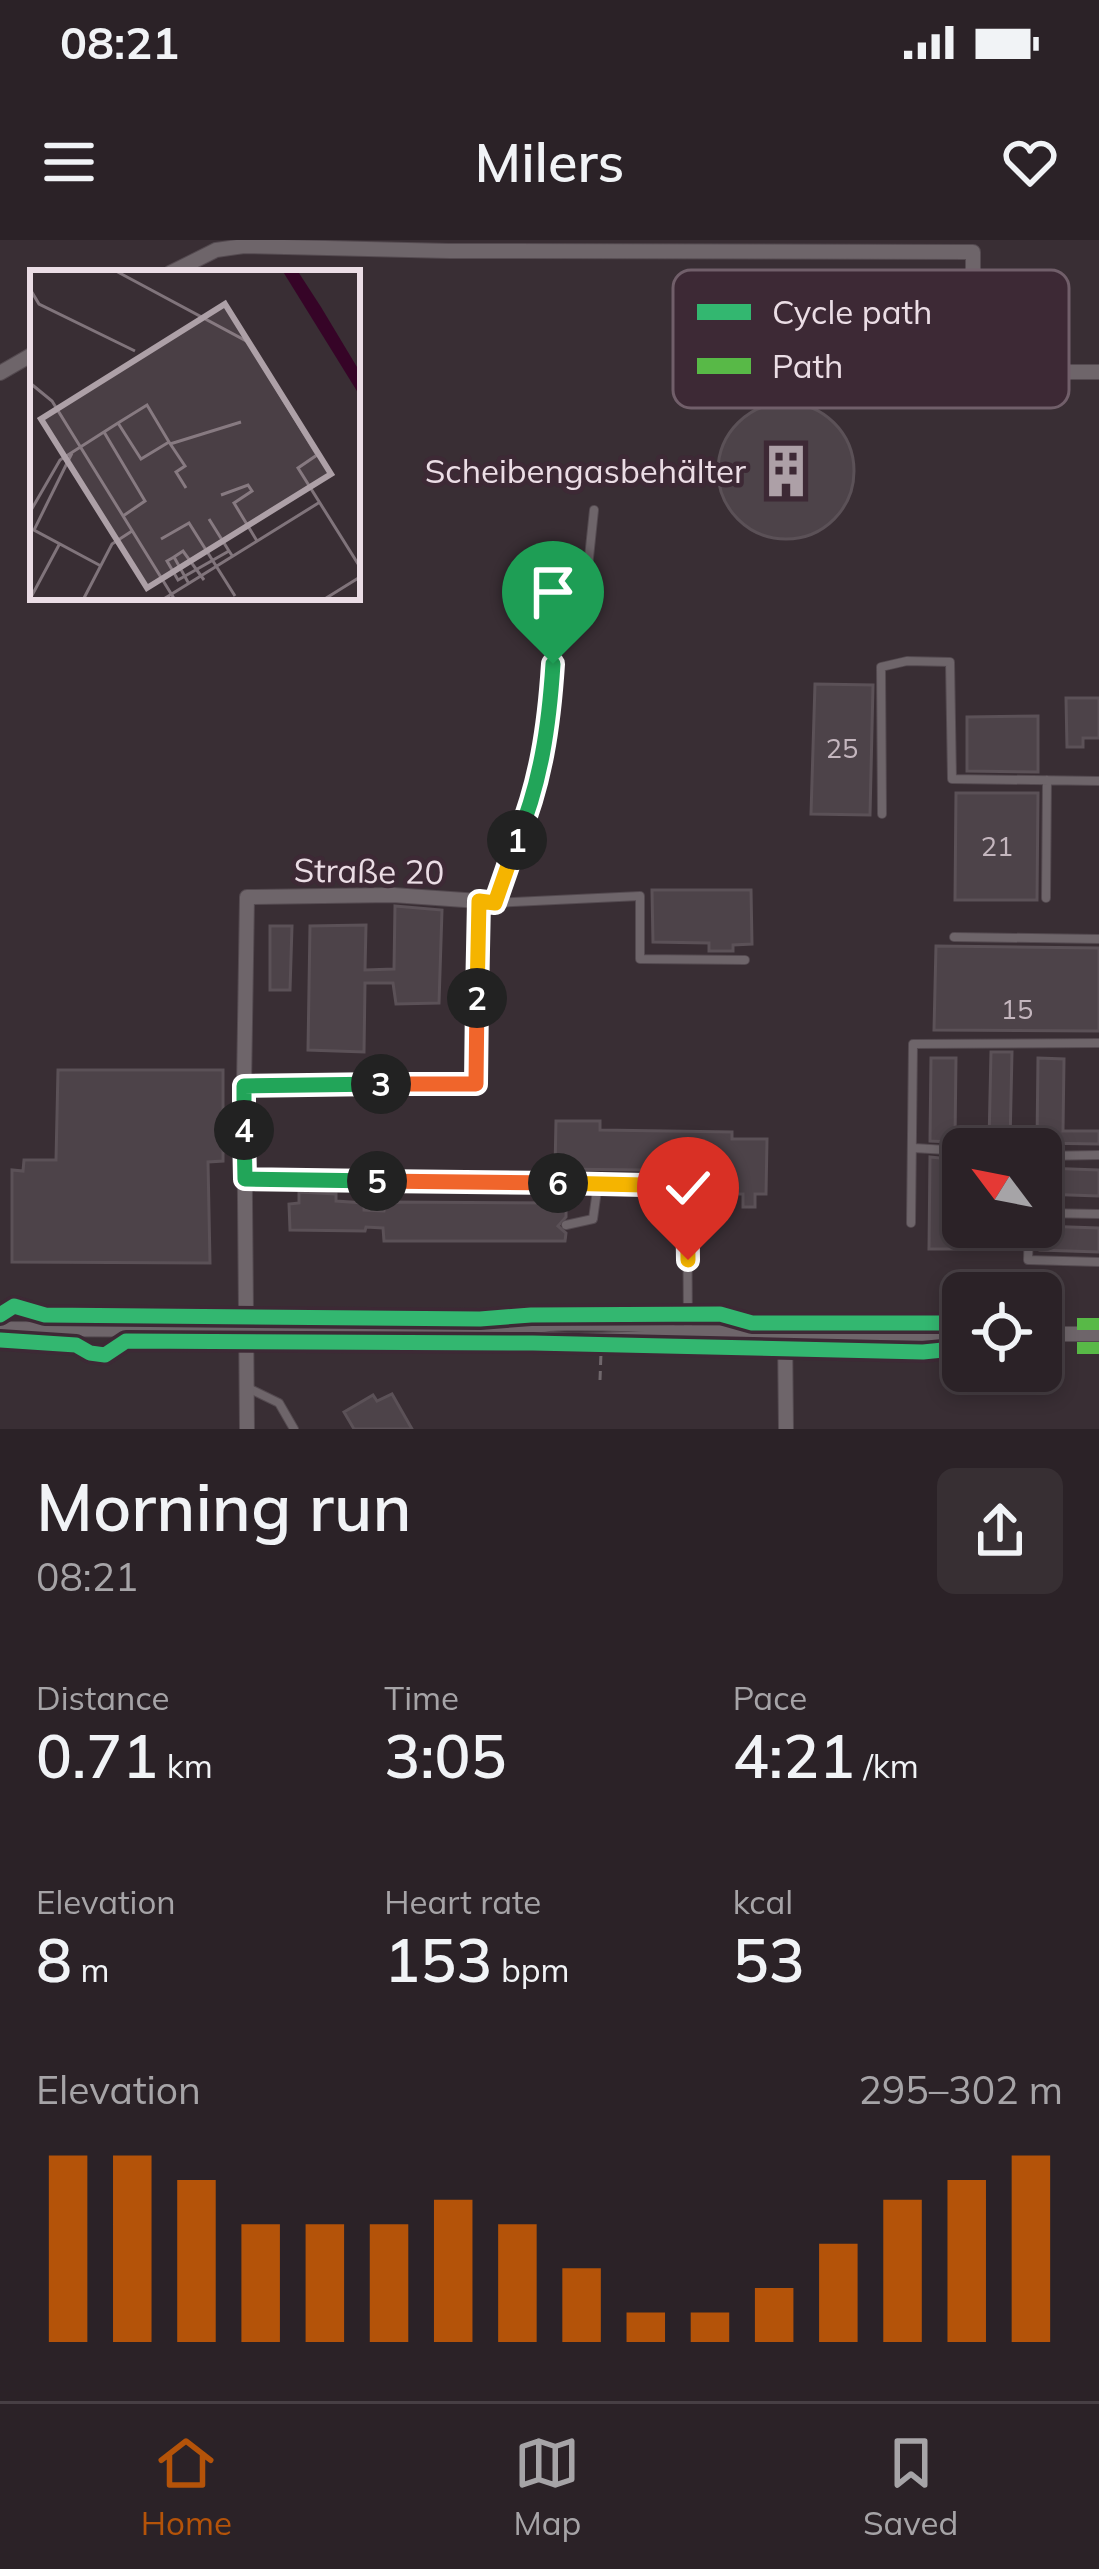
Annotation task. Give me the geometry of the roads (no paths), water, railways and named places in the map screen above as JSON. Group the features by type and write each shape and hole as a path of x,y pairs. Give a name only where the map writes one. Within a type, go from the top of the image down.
{"street":[{"path":"176,270 216,250 244,246 470,251 915,246 973,252 973,270"},
{"path":"0,374 30,356"},
{"name":"Straße 20","path":"244,1086 476,1084 487,902 393,895 248,897 244,1086 247,1429"},
{"path":"0,1328 516,1331 525,1336 573,1338 661,1338 680,1332 942,1334"},
{"path":"785,1333 786,1429"},
{"path":"1062,1334 1099,1334"}],"lane":[{"path":"593,510 586,586 563,620 553,664 537,792 487,902 640,896 640,958 745,960"},
{"path":"882,814 881,668 908,661 950,662 952,779 1099,781"},
{"path":"1046,898 1047,781"},
{"path":"954,937 1099,939"},
{"path":"910,1223 913,1044 1099,1042"},
{"path":"914,1148 942,1150"},
{"path":"1062,1156 1099,1155"},
{"path":"245,1179 687,1186 680,1332"},
{"path":"566,1225 593,1219 598,1183"},
{"path":"1062,1214 1099,1214"},
{"path":"1028,1248 1028,1260 1099,1262"},
{"path":"246,1387 279,1402 294,1429"}],"place":[{"name":"Scheibengasbehälter","path":"786,471"}]}
